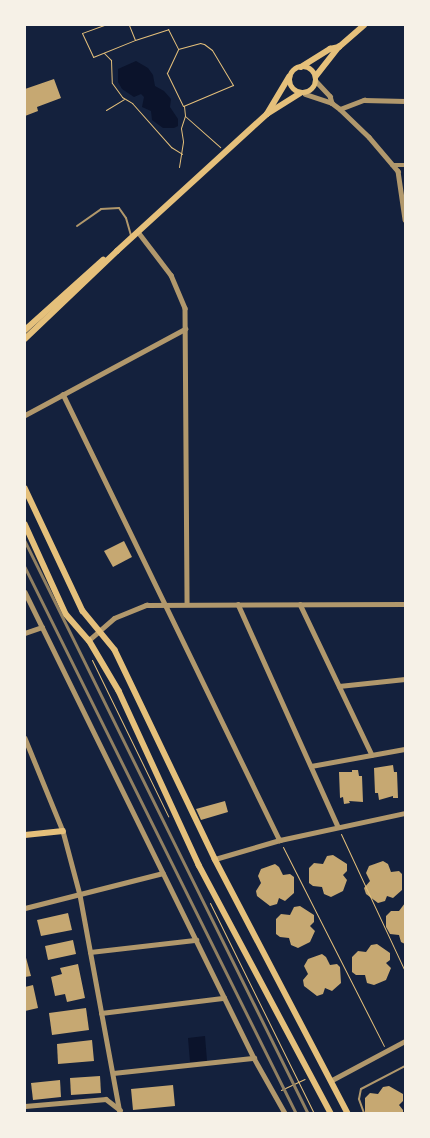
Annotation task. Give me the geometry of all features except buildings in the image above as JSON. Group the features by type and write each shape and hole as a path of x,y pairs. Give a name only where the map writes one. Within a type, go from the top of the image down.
{"main road":[{"path":"25,339 117,251 266,114 313,90 316,79 339,47 364,25"},
{"path":"266,114 290,75 330,50 339,47"},
{"path":"301,67 310,69 316,79"},
{"path":"290,75 292,88 302,94"},
{"path":"25,330 91,269 117,251"},
{"path":"25,488 83,611 115,650 215,858 348,1113"},
{"path":"25,524 66,614 90,640 119,691 199,865 331,1113"},
{"path":"25,835 63,832"}],"street":[{"path":"316,79 330,96 332,103"},
{"path":"302,94 332,103 340,109 369,137 398,171 405,219"},
{"path":"340,109 364,100 405,101"},
{"path":"392,165 405,165"},
{"path":"138,233 171,275 185,308 187,604"},
{"path":"25,415 185,329"},
{"path":"63,394 280,840"},
{"path":"25,592 224,998 272,1094 285,1113"},
{"path":"238,604 338,827"},
{"path":"300,604 372,755"},
{"path":"90,640 114,618 146,605 405,604"},
{"path":"25,633 42,627"},
{"path":"338,686 405,679"},
{"path":"25,738 63,832 80,895 120,1111"},
{"path":"311,766 405,749"},
{"path":"215,858 280,840 405,813"},
{"path":"25,908 163,873"},
{"path":"90,952 196,940"},
{"path":"101,1013 224,998"},
{"path":"332,1080 405,1041"},
{"path":"113,1072 254,1058"},
{"path":"25,1106 106,1099 120,1111"}],"lane":[{"path":"77,226 101,209 119,208 126,218 131,238"},
{"path":"364,1113 359,1099 361,1089 405,1066"}],"path":[{"path":"104,25 82,33 93,58 135,40 168,29 178,49"},
{"path":"129,25 135,40"},
{"path":"178,49 200,43 204,44 212,50 233,85 184,106"},
{"path":"178,49 167,73 184,106 185,116 181,128 182,154 179,167"},
{"path":"104,53 111,60 112,83 124,99 142,113 171,147 182,154"},
{"path":"106,110 124,99"},
{"path":"185,116 226,152"},
{"path":"338,827 405,971"},
{"path":"280,840 387,1051"},
{"path":"272,1094 312,1076"}],"water":[{"path":"136,61 148,68 153,75 155,86 164,91 171,99 170,107 178,119 178,126 163,128 152,120 151,111 142,107 144,97 141,94 134,97 122,89 118,82 118,69"},
{"path":"205,1036 207,1061 190,1062 188,1038"}],"railway":[{"path":"25,541 308,1113"},
{"path":"25,567 296,1113"}]}
